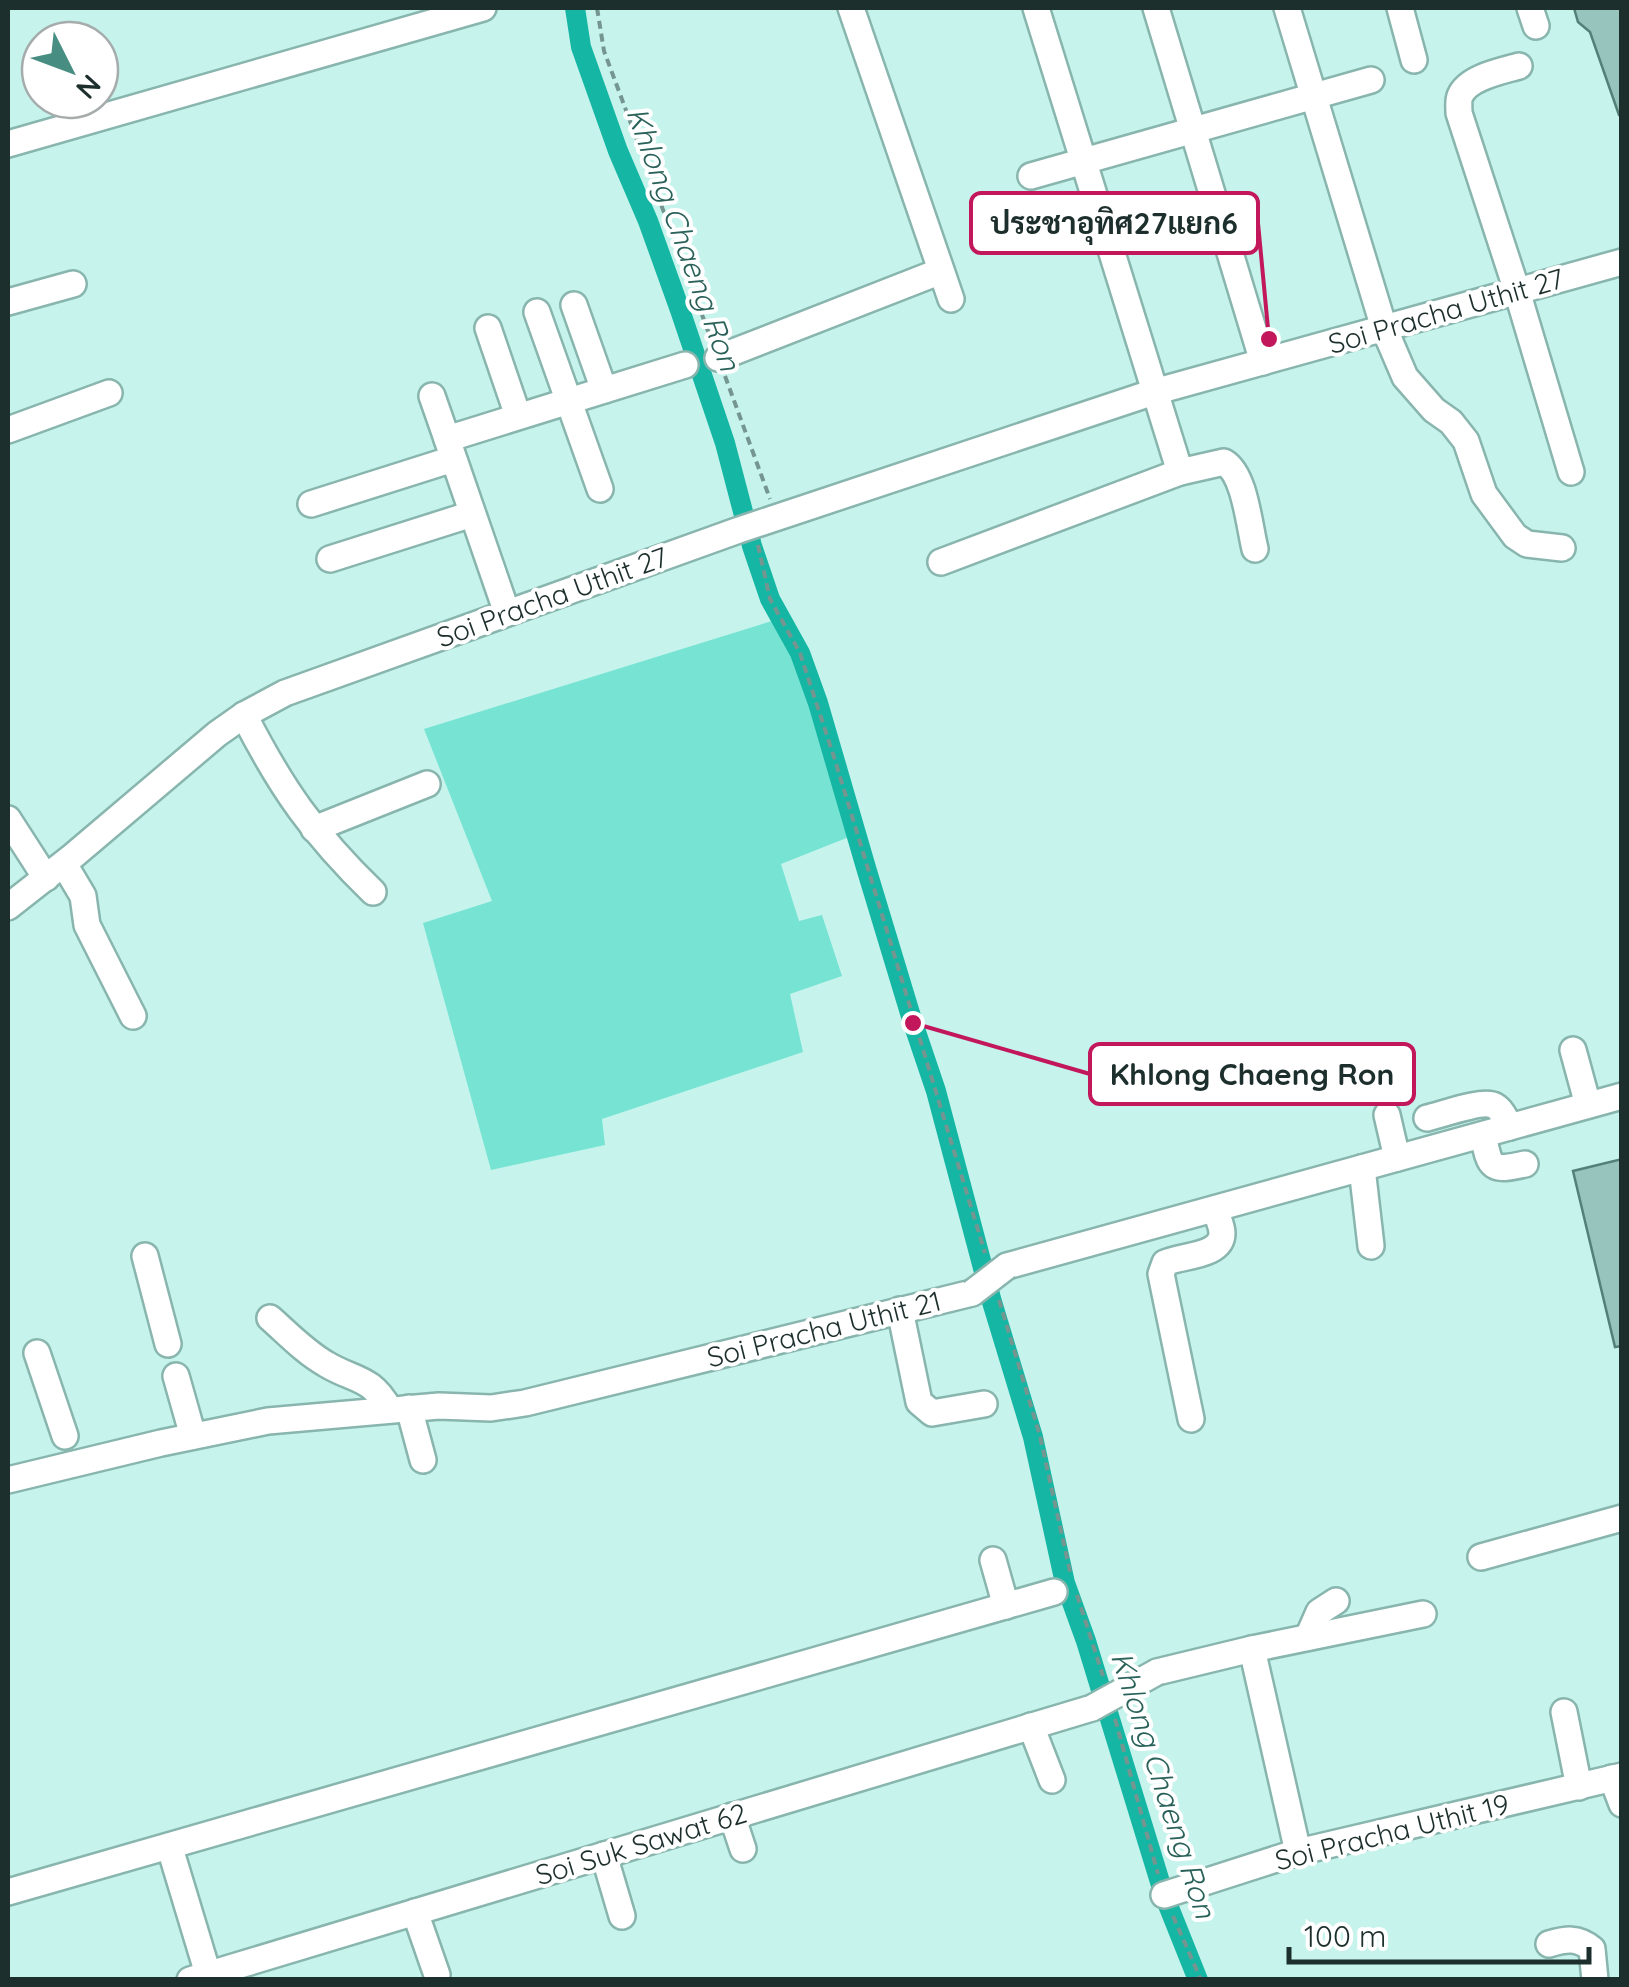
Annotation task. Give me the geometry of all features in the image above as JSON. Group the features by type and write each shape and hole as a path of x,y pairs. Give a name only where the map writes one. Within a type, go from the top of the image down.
{"street":[{"path":"8,144 484,8"},
{"path":"850,8 951,299"},
{"path":"1036,8 1180,472"},
{"path":"1156,8 1263,362"},
{"path":"1287,8 1384,328 1404,377 1466,441 1484,494 1515,536 1528,544 1562,548"},
{"path":"1400,8 1414,60"},
{"path":"1519,66 1469,85 1460,95 1459,112 1571,472"},
{"path":"1030,176 1372,80"},
{"name":"Soi Pracha Uthit 27","path":"8,907 218,734 284,693 756,524 1154,392 1622,262"},
{"path":"718,358 941,270"},
{"path":"8,302 73,284"},
{"path":"574,304 604,390"},
{"path":"537,312 600,490"},
{"path":"488,328 518,416"},
{"path":"311,504 450,449 518,416 685,365"},
{"path":"8,430 110,394"},
{"path":"432,396 507,614"},
{"path":"941,562 1180,472 1224,462 1239,478 1255,549"},
{"path":"330,559 472,514"},
{"path":"244,715 268,762 314,830 372,892"},
{"path":"314,830 427,784"},
{"path":"8,819 83,896 86,925 133,1016"},
{"path":"1573,1050 1588,1105"},
{"name":"Soi Pracha Uthit 21","path":"8,1480 70,1450 192,1436 268,1421 439,1406 490,1408 525,1403 972,1293 997,1263 1215,1208 1622,1096"},
{"path":"1426,1118 1494,1105 1510,1127"},
{"path":"1388,1115 1397,1158"},
{"path":"1483,1134 1489,1162 1494,1167 1501,1170 1525,1164"},
{"path":"1362,1168 1371,1246"},
{"path":"1191,1419 1162,1274 1165,1263 1174,1258 1208,1251 1218,1244 1222,1235 1215,1208"},
{"path":"145,1256 168,1344"},
{"path":"900,1310 919,1402 924,1408 932,1413 984,1404"},
{"path":"270,1318 308,1352 370,1385 399,1409 423,1460"},
{"path":"37,1353 70,1450"},
{"path":"176,1376 192,1436"},
{"path":"1481,1556 1622,1518"},
{"path":"993,1560 1006,1606"},
{"path":"8,1892 1054,1592"},
{"path":"1308,1637 1318,1612 1336,1601"},
{"name":"Soi Suk Sawat 62","path":"199,1977 1030,1726 1102,1710 1157,1672 1423,1614"},
{"path":"1252,1649 1298,1852"},
{"path":"1564,1712 1579,1787"},
{"path":"1030,1726 1052,1780"},
{"path":"1617,1777 1622,1804"},
{"name":"Soi Pracha Uthit 19","path":"1164,1895 1298,1852 1617,1777"},
{"path":"732,1816 743,1849"},
{"path":"604,1855 622,1916"},
{"path":"173,1858 199,1977"},
{"path":"415,1912 437,1975"},
{"path":"1549,1944 1567,1939 1585,1943 1592,1949 1596,1980"}],"path":[{"path":"597,8 604,51 718,358 770,599 800,652 997,1263"},
{"path":"998,1296 1040,1436 1072,1581 1103,1675"},
{"path":"1102,1710 1164,1895 1201,1980"}],"green space":[{"path":"772,621 784,633 806,680 849,837 781,864 799,921 822,915 842,976 790,994 803,1052 602,1119 605,1145 491,1170 423,923 492,901 424,729"}],"building":[{"path":"1574,8 1622,8 1622,115 1590,32 1578,22"},
{"path":"1622,1159 1622,1346 1615,1347 1573,1171"}],"waterway":[{"name":"Khlong Chaeng Ron","path":"575,8 581,47 680,310 725,443 770,599 800,653 818,703 936,1091 992,1302 1033,1437 1065,1583 1164,1895 1198,1980"}],"place":[{"name":"ประชาอุทิศ27แยก6","path":"1269,339"},
{"name":"Khlong Chaeng Ron","path":"913,1023"}]}
